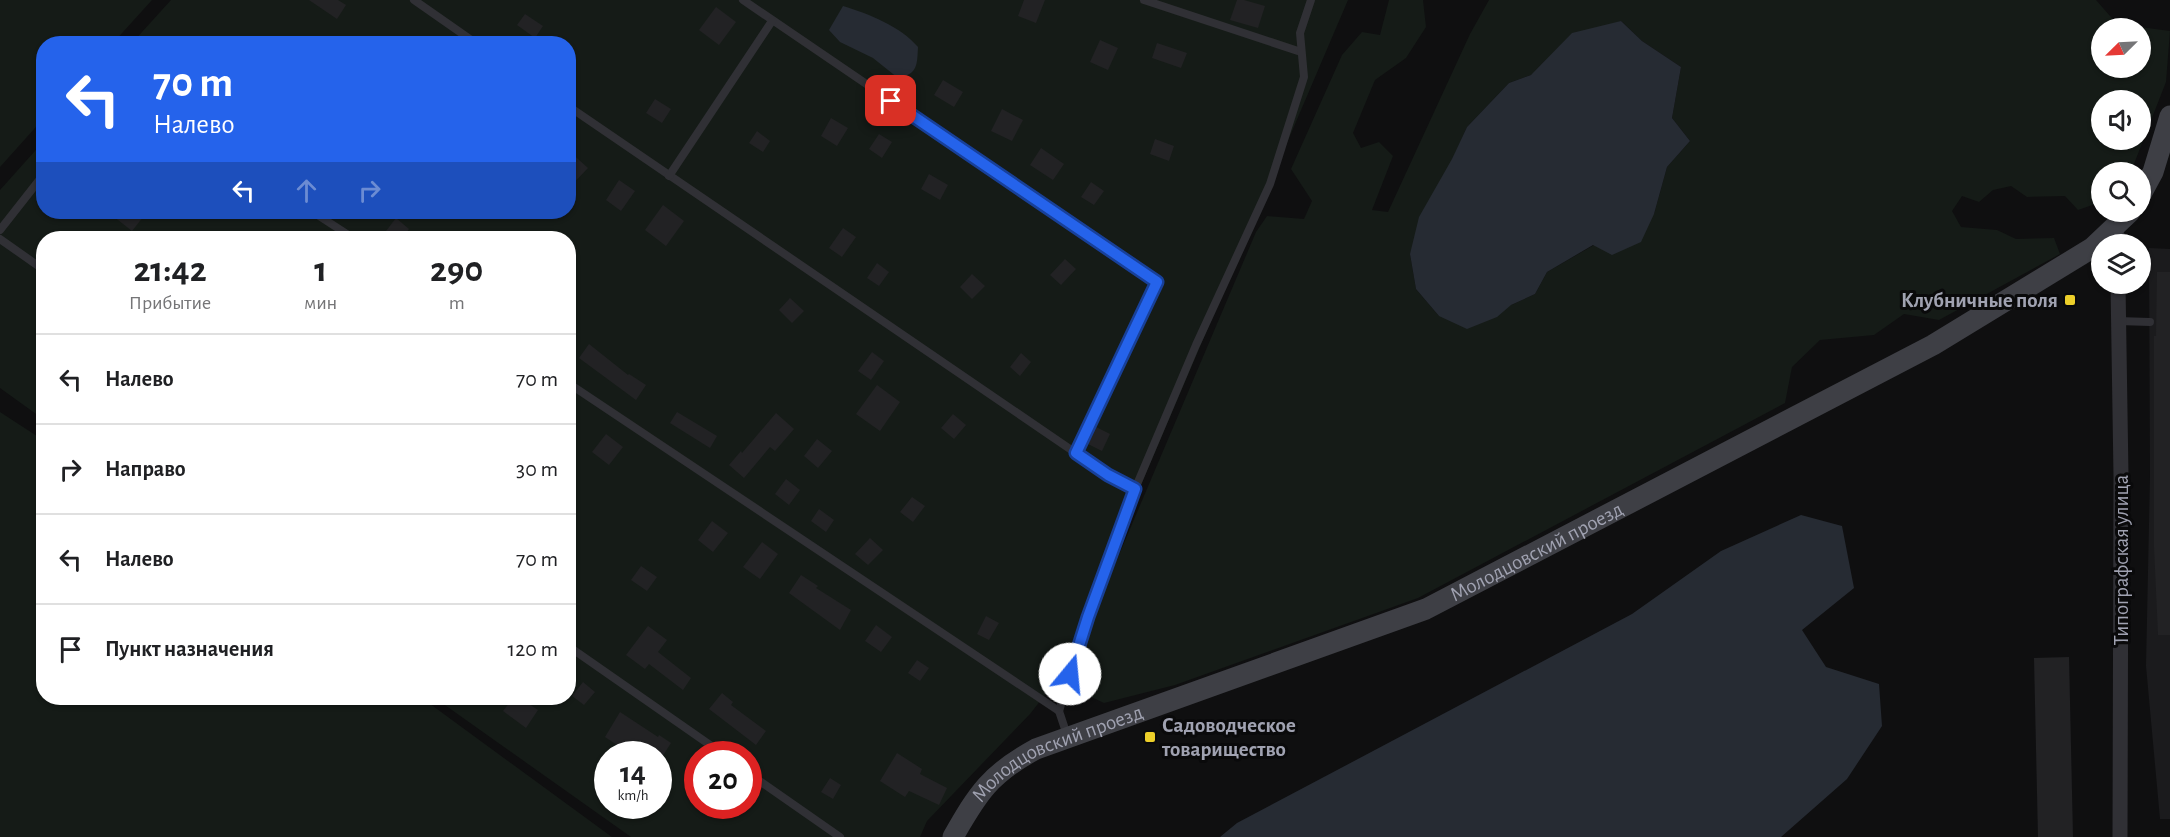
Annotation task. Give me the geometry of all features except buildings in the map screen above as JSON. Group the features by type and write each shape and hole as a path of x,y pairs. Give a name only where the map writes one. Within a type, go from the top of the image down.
{"street":[{"path":"2151,176 2170,116"},
{"name":"Молодцовский проезд","path":"952,837 974,799 990,780 1014,761 1036,749 1426,609 1933,345 2091,249"},
{"name":"Типографская улица","path":"2118,294 2121,476 2120,837"}],"lane":[{"path":"414,0 466,36"},
{"path":"743,0 1157,282 1076,453"},
{"path":"1144,0 1301,52"},
{"path":"1068,737 1059,711 1088,617 1135,489 1196,345 1270,184 1304,77 1300,33 1311,0"},
{"path":"669,176 772,21"},
{"path":"576,112 1108,475 1135,489"},
{"path":"0,230 36,184"},
{"path":"324,219 342,231"},
{"path":"0,239 36,264"},
{"path":"2118,321 2150,322"},
{"path":"576,388 1059,711"},
{"path":"576,651 705,741"},
{"path":"762,783 840,837"}],"shaded area":[{"path":"0,0 152,0 119,36 36,36 36,127 0,167"},
{"path":"171,0 1348,0 1059,677 1030,714 927,821 920,837 631,837 606,819 672,819 672,741 594,741 594,811 445,705 576,705 576,231 36,231 36,414 0,388 0,190 36,150 36,219 576,219 576,36 138,36"},
{"path":"1389,0 1423,0 1426,27 1406,58 1375,80 1353,133 1361,148 1379,142 1393,156 1372,210 1388,212 1470,34 1489,0 2096,0 2112,18 2091,18 2091,78 2151,78 2151,28 2170,31 2166,82 2151,120 2151,90 2091,90 2091,150 2139,150 2135,162 2091,162 2091,205 2078,210 2065,196 2027,197 2011,186 1993,190 1979,202 1962,196 1952,211 1961,227 1997,230 2016,239 2054,238 2060,254 1939,320 1904,314 1874,335 1820,340 1792,367 1785,403 1418,598 1175,685 1104,703 1087,695 1081,677 1089,659 1082,642 1256,232 1267,216 1304,219 1312,201 1291,169 1342,55 1362,32 1380,35","holes":["1621,21 1642,41 1681,67 1672,118 1690,141 1667,167 1654,214 1547,272 1535,294 1511,305 1439,316 1416,289 1410,254 1467,127 1509,83 1531,75"]},
{"path":"843,6 884,22 911,40 918,47 917,64 913,71 898,78 873,58 840,42 829,30"},
{"path":"1621,21 1642,41 1681,67 1672,118 1690,141 1667,167 1654,214 1641,242 1612,255 1593,245 1547,272 1535,294 1511,305 1497,317 1467,329 1439,316 1416,289 1410,254 1419,217 1452,159 1467,127 1509,83 1531,75 1572,33"},
{"path":"2151,248 2170,249 2170,819 2160,819 2146,666"},
{"path":"0,412 36,435 36,705 432,705 612,837 0,837"},
{"path":"1801,515 1842,526 1854,588 1802,630 1826,667 1879,684 1882,726 1847,779 1781,837 1220,837 1237,823 1632,614 1721,551"}],"place":[{"name":"Клубничные поля","path":"2070,300"},
{"name":"Садоводческое товарищество","path":"1150,737"}],"route":[{"path":"891,101 1157,282 1076,453 1108,475 1135,489 1088,617 1070,674"}]}
